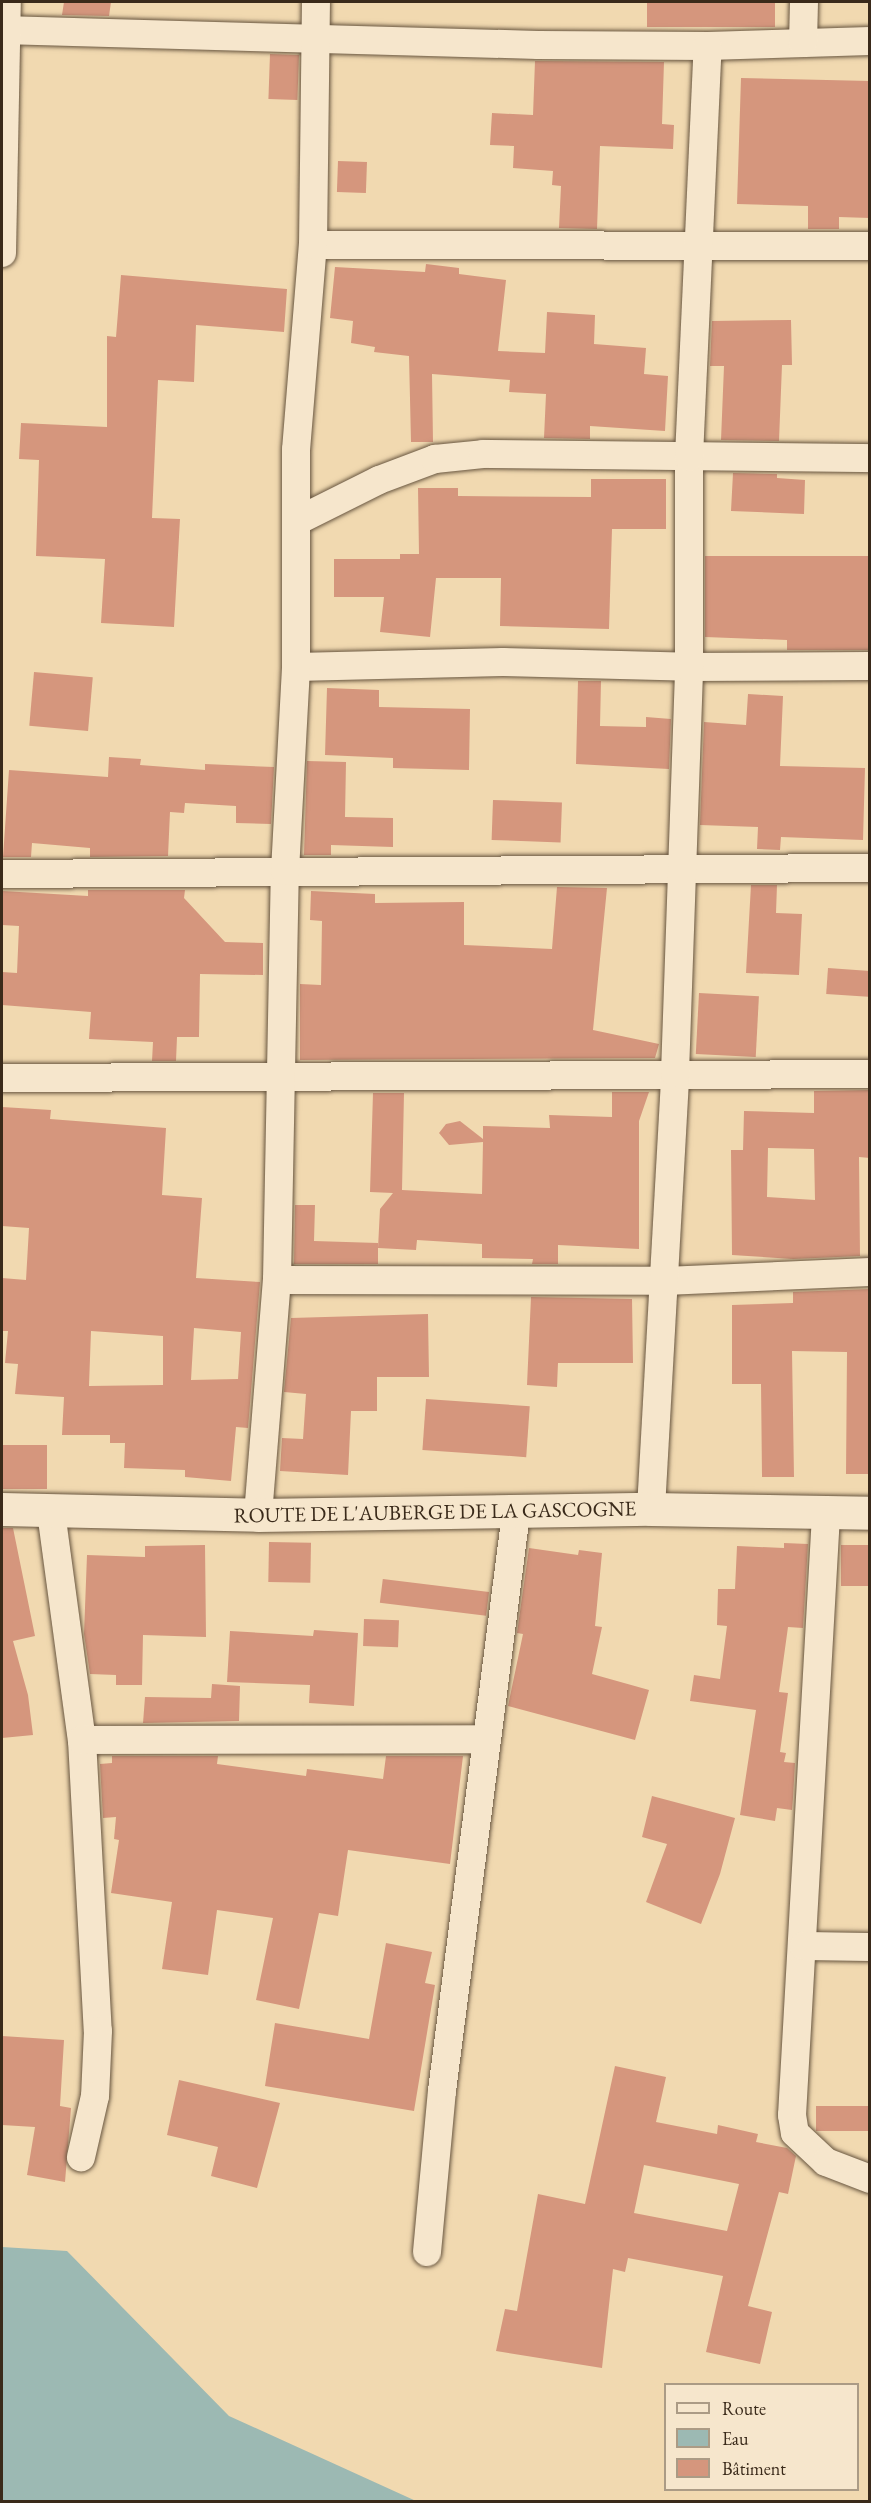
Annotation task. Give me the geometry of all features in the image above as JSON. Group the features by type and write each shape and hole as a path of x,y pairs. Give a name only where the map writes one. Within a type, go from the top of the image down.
{"street":[{"path":"2,241 3,30 7,2"},
{"path":"258,1515 278,1280 285,871 296,667 298,520 296,450 313,245 316,2"},
{"path":"803,43 804,2"},
{"path":"3,30 708,46 870,41"},
{"path":"651,1509 665,1281 683,869 689,668 689,457 701,249 702,149 708,46"},
{"path":"313,245 701,249 870,246"},
{"path":"298,520 379,480 435,459 483,454 870,458"},
{"path":"296,667 502,662 689,668 870,666"},
{"path":"2,874 870,868"},
{"path":"2,1078 283,1078 675,1073 870,1074"},
{"path":"278,1280 665,1281 870,1272"},
{"name":"ROUTE DE L'AUBERGE DE LA GASCOGNE","path":"2,1509 51,1512 258,1515 516,1513 651,1509 826,1515 870,1513"},
{"path":"51,1512 82,1740 98,2031 96,2096 81,2157"},
{"path":"427,2252 442,2091 516,1513"},
{"path":"826,1515 804,1946 792,2115 795,2133 826,2162 870,2179"},
{"path":"82,1740 486,1739"},
{"path":"804,1946 870,1947"}],"water":[{"path":"2,2247 67,2251 229,2416 416,2501 2,2501"}],"building":[{"path":"64,2 111,2 109,16 62,15"},
{"path":"647,2 775,2 775,27 647,27"},
{"path":"270,54 299,55 297,100 268,99"},
{"path":"535,61 664,62 662,124 674,125 673,149 600,146 597,229 559,228 561,186 552,185 553,171 513,168 514,146 490,145 492,113 533,115"},
{"path":"741,78 870,81 870,218 839,217 839,229 808,229 808,206 737,204"},
{"path":"338,161 367,162 366,193 337,192"},
{"path":"426,264 459,268 459,274 506,280 498,351 545,353 547,312 595,315 594,344 646,348 644,374 668,376 665,431 590,426 590,439 544,438 546,394 509,392 510,380 432,374 433,442 411,442 409,356 374,352 375,347 351,343 353,321 330,318 335,267 425,272"},
{"path":"121,275 287,289 284,332 196,325 194,382 158,380 152,518 180,519 174,627 101,623 105,559 36,556 39,460 19,459 21,423 107,427 107,336 116,337"},
{"path":"791,320 792,365 782,365 779,441 721,440 724,366 710,366 712,321"},
{"path":"733,473 777,474 777,478 805,480 804,514 731,511"},
{"path":"591,479 666,479 666,529 612,529 609,629 500,626 501,578 436,578 430,637 380,632 384,597 334,597 334,559 400,559 400,554 419,554 418,488 458,488 458,496 591,497"},
{"path":"705,556 870,556 870,650 787,650 787,640 705,637"},
{"path":"34,672 93,677 88,731 29,726"},
{"path":"578,681 601,681 600,726 646,727 646,717 671,719 669,769 576,764"},
{"path":"327,688 379,690 379,707 470,709 469,770 393,768 393,758 325,755"},
{"path":"748,694 783,696 780,766 865,768 863,840 781,837 780,850 757,849 758,827 700,825 704,722 746,725"},
{"path":"109,757 141,759 140,765 205,770 205,764 274,767 271,824 236,823 236,806 185,803 184,813 170,812 168,856 90,857 90,848 32,843 31,857 3,857 9,770 108,777"},
{"path":"307,761 346,762 345,817 393,818 393,847 331,845 331,855 304,855"},
{"path":"493,800 562,802 561,842 492,840"},
{"path":"751,885 777,885 776,913 802,914 799,975 746,973"},
{"path":"557,887 607,888 593,1030 659,1044 655,1058 300,1060 300,984 321,985 322,921 310,920 311,891 375,894 375,903 464,902 464,945 552,949"},
{"path":"88,890 185,890 184,898 225,942 263,943 263,975 200,974 199,1037 177,1037 176,1061 152,1061 153,1042 89,1039 91,1012 2,1005 2,972 17,973 19,926 2,925 2,891 88,896"},
{"path":"828,968 870,971 868,997 826,994"},
{"path":"699,993 759,996 756,1057 696,1054"},
{"path":"870,1090 870,1158 859,1157 860,1256 793,1259 732,1255 731,1150 743,1150 744,1111 814,1113 814,1091","holes":["768,1148 814,1149 815,1200 767,1197"]},
{"path":"612,1092 649,1092 639,1121 639,1249 558,1245 558,1264 532,1264 533,1259 482,1258 482,1244 417,1240 416,1250 378,1248 380,1209 393,1193 370,1192 373,1093 404,1093 402,1190 482,1194 483,1142 449,1145 439,1133 446,1124 460,1121 483,1139 483,1126 550,1128 549,1115 612,1117"},
{"path":"2,1107 51,1110 50,1119 166,1128 162,1195 202,1198 196,1278 260,1282 248,1428 236,1427 231,1481 185,1477 185,1470 124,1468 125,1443 110,1443 110,1435 62,1435 64,1397 15,1394 18,1364 5,1363 8,1331 2,1331 2,1278 26,1280 29,1228 2,1226","holes":["194,1328 241,1332 238,1379 191,1380","91,1331 163,1336 163,1385 89,1386"]},
{"path":"295,1205 315,1205 314,1241 378,1243 378,1264 294,1264"},
{"path":"870,1289 870,1474 846,1474 847,1352 792,1351 794,1477 762,1477 761,1384 732,1384 732,1305 793,1303 793,1292"},
{"path":"531,1297 632,1299 633,1363 558,1363 557,1387 527,1385"},
{"path":"428,1314 429,1377 377,1377 377,1411 351,1411 348,1475 280,1471 282,1438 303,1439 306,1394 284,1392 291,1318"},
{"path":"426,1399 530,1406 526,1457 422,1450"},
{"path":"2,1445 47,1445 47,1489 2,1489"},
{"path":"2,1528 13,1528 35,1636 13,1641 28,1695 33,1735 2,1738"},
{"path":"269,1542 311,1543 310,1583 268,1582"},
{"path":"784,1543 808,1544 803,1628 788,1627 779,1692 788,1693 780,1752 786,1753 784,1762 795,1763 792,1810 777,1808 775,1821 740,1815 756,1710 690,1701 694,1675 720,1679 727,1626 717,1625 718,1589 735,1589 737,1546 784,1548"},
{"path":"205,1545 206,1637 143,1635 142,1685 116,1685 116,1675 90,1674 84,1634 87,1555 145,1557 145,1546"},
{"path":"841,1545 870,1545 870,1586 841,1586"},
{"path":"529,1548 578,1555 579,1550 602,1553 595,1626 602,1627 592,1674 649,1690 635,1740 508,1706 523,1634 517,1633"},
{"path":"383,1579 489,1592 486,1616 380,1603"},
{"path":"364,1619 399,1620 398,1647 363,1646"},
{"path":"314,1630 358,1633 354,1706 309,1703 310,1685 227,1682 230,1631 313,1636"},
{"path":"212,1684 240,1686 239,1721 143,1723 145,1697 211,1698"},
{"path":"112,1756 218,1756 217,1764 306,1776 307,1769 383,1779 386,1756 463,1756 450,1864 348,1850 338,1916 319,1913 299,2009 256,2000 273,1918 217,1910 208,1975 162,1969 172,1902 111,1893 119,1840 114,1839 116,1817 103,1818 100,1764 112,1763"},
{"path":"652,1796 735,1818 720,1874 701,1924 646,1902 667,1844 642,1837"},
{"path":"386,1943 432,1952 425,1983 435,1985 414,2111 265,2086 275,2023 369,2039"},
{"path":"2,2036 64,2040 60,2106 71,2108 65,2182 27,2175 35,2127 2,2125"},
{"path":"615,2066 666,2077 656,2122 717,2134 718,2125 758,2134 756,2142 787,2148 796,2156 788,2194 779,2192 748,2306 772,2312 760,2364 706,2352 723,2276 628,2258 625,2272 613,2269 602,2368 496,2351 505,2309 517,2311 538,2194 585,2204","holes":["644,2165 739,2184 727,2231 634,2213"]},
{"path":"179,2080 280,2103 257,2188 211,2176 218,2147 167,2135"},
{"path":"816,2106 870,2106 870,2131 816,2131"}]}
